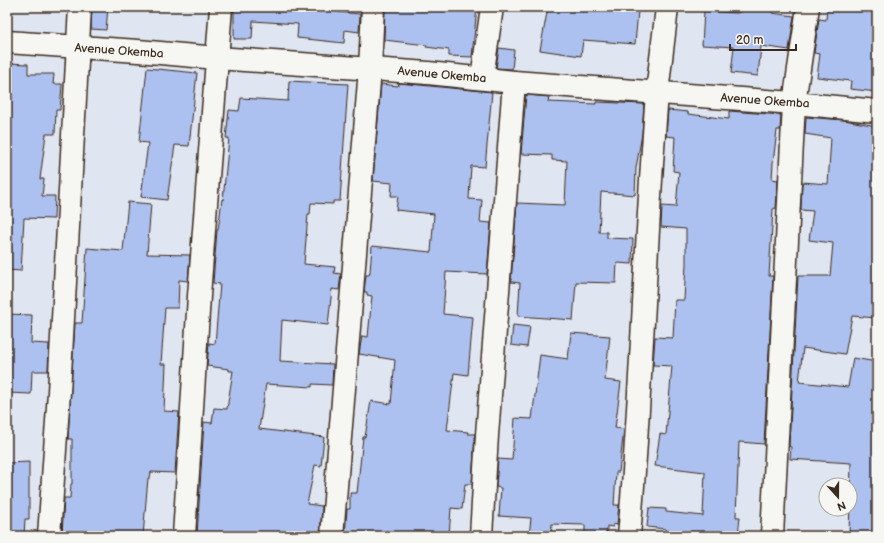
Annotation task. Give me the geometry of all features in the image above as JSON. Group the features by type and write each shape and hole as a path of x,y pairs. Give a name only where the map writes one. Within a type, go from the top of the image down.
{"street":[{"path":"49,536 59,392 80,7"},
{"path":"184,536 199,296 221,7"},
{"path":"332,536 370,69 372,7"},
{"path":"482,78 492,7"},
{"path":"629,536 635,468 657,93 667,7"},
{"path":"772,536 794,103 808,7"},
{"name":"Avenue Okemba","path":"7,42 428,72 514,82 794,103 877,111"},
{"path":"482,536 487,435 514,82"}],"building":[{"path":"92,7 108,7 106,30 91,29"},
{"path":"234,7 339,7 338,12 360,14 359,32 345,30 344,43 297,38 298,24 253,21 252,39 234,39"},
{"path":"385,7 477,7 472,57 449,56 449,50 426,47 427,45 384,40"},
{"path":"548,7 591,7 638,11 635,44 583,40 581,56 540,50"},
{"path":"741,7 773,7 772,13 794,16 789,50 761,46 758,76 731,73 734,47 702,45 704,11 737,13 740,12"},
{"path":"827,7 877,7 877,92 850,89 851,81 817,77 820,54 814,53 819,19 826,20"},
{"path":"499,48 514,50 512,69 496,68"},
{"path":"7,63 28,64 28,74 54,74 53,84 62,84 60,110 56,110 55,134 46,134 40,179 44,179 42,196 55,196 54,219 24,218 21,271 7,270"},
{"path":"147,68 197,73 189,146 175,145 167,200 141,197 148,143 139,142"},
{"path":"289,81 348,84 340,201 333,201 333,204 311,203 310,214 308,214 304,264 335,267 334,273 341,274 339,290 332,289 328,325 282,320 280,361 333,364 332,385 312,384 312,387 266,384 259,429 324,437 321,466 315,465 307,504 322,506 320,536 197,536 204,422 212,423 214,408 227,409 233,371 229,371 229,369 207,366 209,343 215,344 220,284 213,283 217,230 222,199 223,200 229,138 226,138 229,110 239,111 241,98 288,101"},
{"path":"399,83 492,92 485,167 471,166 469,199 482,200 480,222 491,223 487,274 446,272 443,314 473,317 468,375 454,373 447,430 475,434 472,484 465,484 462,509 451,508 449,536 345,536 347,509 350,509 350,493 357,493 363,437 365,437 371,401 391,404 395,360 359,354 362,336 368,337 372,296 367,295 367,292 364,292 366,275 369,275 370,272 372,246 431,252 434,214 396,210 398,196 391,196 392,183 373,181 381,84 398,86"},
{"path":"526,95 549,97 548,102 644,104 642,134 636,168 635,195 601,192 599,232 607,232 607,238 633,239 632,264 617,263 616,283 576,282 573,320 518,316 520,283 511,282 517,203 565,205 567,161 552,160 552,155 521,154"},
{"path":"668,110 729,119 729,111 781,115 780,130 777,130 772,179 778,180 776,208 773,209 769,276 773,276 764,444 739,442 736,517 740,517 738,536 665,536 666,529 647,527 649,508 666,509 666,512 703,516 705,472 655,466 660,434 666,435 672,366 653,365 655,337 673,338 675,300 684,300 686,264 686,229 661,227 662,206 676,207 679,172 673,171 675,137 666,136"},
{"path":"806,117 844,120 877,126 877,318 852,316 845,354 803,348 799,382 848,387 853,358 877,362 875,536 849,536 850,517 858,517 858,477 851,477 851,463 790,459 791,447 789,446 798,276 830,276 833,243 809,240 813,211 801,210 802,182 828,184 831,138 805,134"},
{"path":"128,202 151,204 147,254 190,255 188,281 179,280 178,308 165,308 161,364 166,364 164,411 179,412 175,473 151,472 150,478 148,478 143,536 62,536 64,498 70,498 72,484 72,439 68,439 75,323 82,323 87,248 123,251"},
{"path":"7,314 32,315 31,343 49,344 48,371 32,371 31,394 7,393"},
{"path":"513,325 530,327 527,347 511,345"},
{"path":"571,333 610,336 605,380 621,382 615,428 624,429 619,472 616,472 614,505 619,505 617,525 613,524 613,527 607,526 607,536 585,536 585,525 552,524 551,536 529,536 531,518 499,516 501,488 496,487 498,459 512,460 515,418 532,419 540,355 568,359"},
{"path":"29,462 29,519 25,519 24,536 7,536 7,463"}]}
